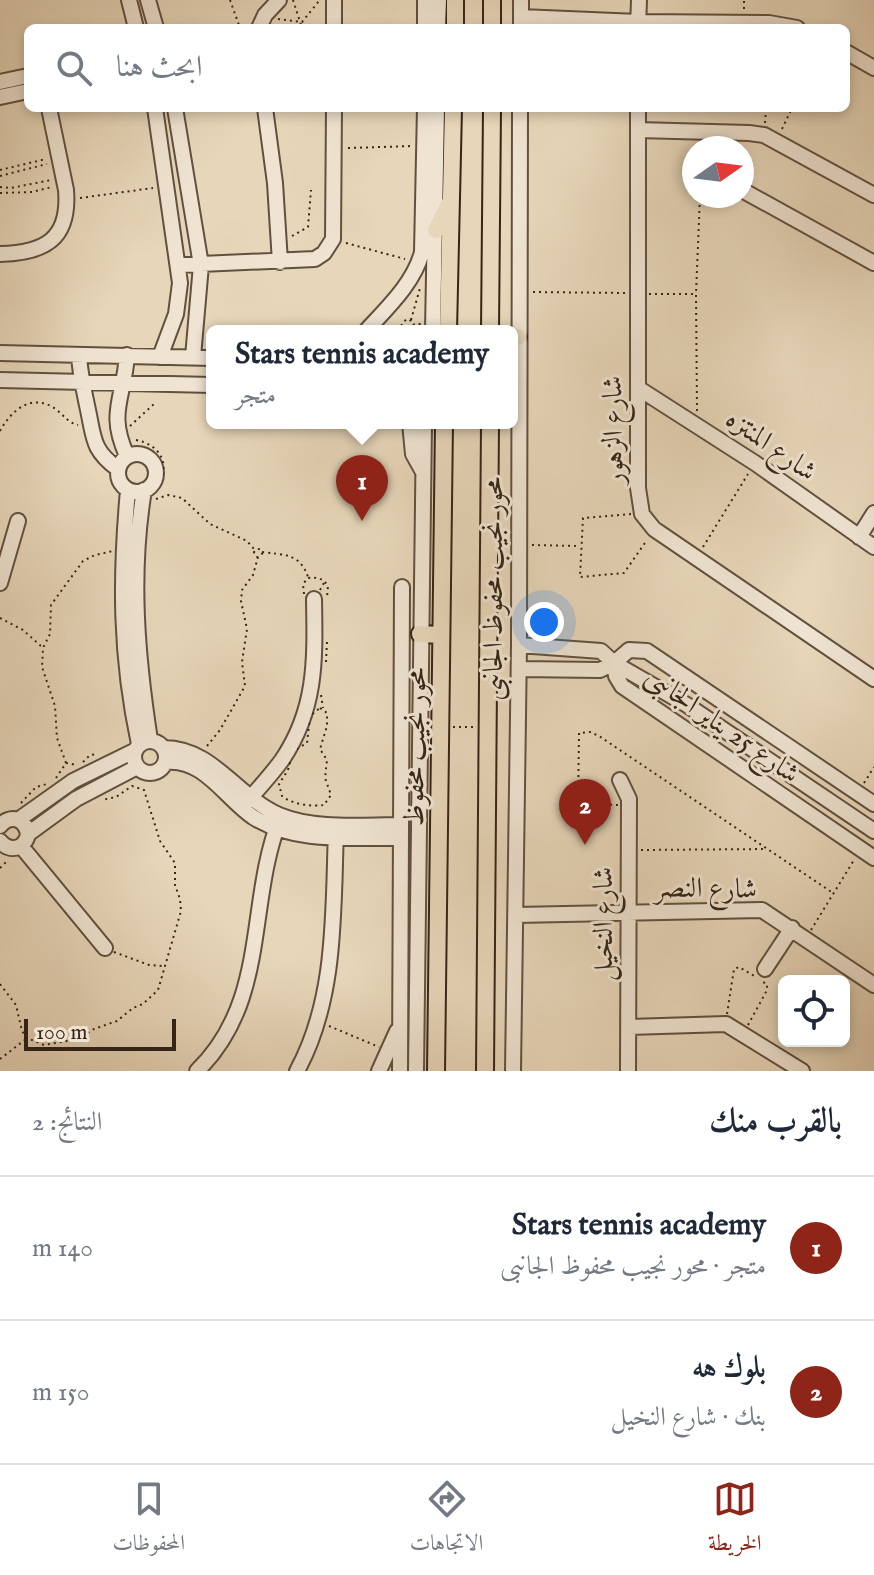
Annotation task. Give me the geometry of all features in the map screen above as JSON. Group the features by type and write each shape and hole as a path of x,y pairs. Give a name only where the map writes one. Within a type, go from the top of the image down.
{"main road":[{"path":"455,0 455,24"},
{"path":"492,0 492,24"},
{"path":"448,325 453,112"},
{"path":"490,325 492,112"},
{"path":"436,230 452,197"},
{"name":"محور نجيب محفوظ","path":"436,1071 444,429"},
{"path":"485,1071 490,429"},
{"path":"420,634 441,635"}],"street":[{"path":"129,0 134,24"},
{"path":"148,0 155,24"},
{"path":"265,23 265,15 279,0"},
{"path":"334,0 334,24"},
{"path":"425,0 425,24"},
{"path":"438,24 439,0"},
{"path":"521,0 521,22 599,24"},
{"path":"638,24 639,0"},
{"path":"704,24 775,24"},
{"path":"850,54 874,68"},
{"path":"0,82 24,77"},
{"path":"0,97 24,92"},
{"path":"0,254 37,250 50,242 62,228 67,200 50,112"},
{"path":"156,112 180,283 176,314 160,357"},
{"path":"176,112 201,265 193,357"},
{"path":"265,112 280,262"},
{"path":"179,265 315,259 330,247 333,239 334,112"},
{"path":"371,325 421,270 425,112"},
{"path":"433,325 437,112"},
{"name":"محور نجيب محفوظ الجانبى","path":"516,325 520,112"},
{"name":"شارع الزهور","path":"638,112 638,488 642,514 654,529 696,559 874,679"},
{"path":"638,130 770,138 874,195"},
{"path":"754,196 874,263"},
{"path":"0,353 206,358"},
{"path":"79,355 80,381 96,446 109,462 123,462 134,454 147,457 155,467 154,481 144,497 137,546 136,627 141,770"},
{"path":"127,355 125,383 116,421 123,462 120,481 128,490 144,497"},
{"path":"0,380 206,385"},
{"name":"شارع المنتزه","path":"638,388 755,463 874,547"},
{"path":"411,429 413,454 423,472"},
{"path":"416,1071 424,429"},
{"name":"محور نجيب محفوظ الجانبى","path":"513,1071 519,669 517,429"},
{"path":"128,490 121,605 124,657 141,745"},
{"path":"859,537 874,513"},
{"path":"0,583 18,521"},
{"path":"400,1071 402,587"},
{"path":"246,803 282,760 310,700 315,670 314,599"},
{"path":"519,645 594,650 606,655 614,663 687,705 874,831"},
{"name":"شارع 25 يناير الجانبى","path":"874,804 647,651 629,650 614,663 622,686 874,858"},
{"path":"519,669 600,670 614,663"},
{"path":"141,745 202,771 279,822 336,830 401,832"},
{"path":"5,821 141,745"},
{"path":"165,755 183,750 200,756 246,803"},
{"path":"11,847 76,799 141,770 158,772 165,755"},
{"path":"771,790 783,770"},
{"name":"شارع النخيل","path":"620,780 626,789 629,805 628,1071"},
{"path":"836,832 847,813"},
{"path":"5,821 27,828 11,847"},
{"path":"197,1071 226,1035 245,992 263,878 279,822"},
{"path":"297,1071 312,1040 329,968 334,931 336,830"},
{"path":"11,847 105,948"},
{"name":"شارع النصر","path":"516,915 762,910 874,985"},
{"path":"765,969 792,928"},
{"path":"379,1071 400,1022"},
{"path":"629,1027 726,1024 802,1071"}],"path":[{"path":"230,0 239,24"},
{"path":"293,0 302,22"},
{"path":"265,23 302,22 319,1"},
{"path":"767,112 770,138"},
{"path":"770,138 789,112"},
{"path":"334,148 425,145"},
{"path":"0,170 60,159"},
{"path":"0,176 60,159"},
{"path":"0,187 64,180"},
{"path":"0,193 32,192 64,180"},
{"path":"67,200 168,186"},
{"path":"280,243 308,227 311,190"},
{"path":"697,424 696,294 700,208"},
{"path":"333,239 421,270 411,320 414,325"},
{"path":"422,304 424,290"},
{"path":"518,292 696,294"},
{"path":"419,325 420,317"},
{"path":"402,325 404,321 411,320"},
{"path":"0,431 13,410 36,402 56,409 72,424 90,420"},
{"path":"116,421 121,421 126,429 154,404"},
{"path":"129,436 153,446 163,463 160,483 144,497"},
{"path":"696,559 755,463"},
{"path":"144,497 168,495 182,498 210,524 247,541 258,557"},
{"path":"642,514 583,518 580,577 627,571 654,529"},
{"path":"519,544 580,546"},
{"path":"66,763 59,746 55,706 42,667 43,648 50,634 51,605 83,561 108,550 122,552"},
{"path":"255,550 294,557 303,566 308,578"},
{"path":"200,756 220,730 245,686 242,662 247,629 242,590 253,575 262,552"},
{"path":"0,618 23,630 43,648"},
{"path":"323,708 327,716 320,749 327,760 325,778 331,795 328,801 316,806 286,800 279,784 288,770 290,755 307,743 308,723 314,710 323,708"},
{"path":"440,727 488,727"},
{"path":"629,805 578,803 579,733 590,732 599,736 833,893"},
{"path":"858,793 874,767"},
{"path":"0,984 16,1005 27,1038 44,1045 58,1040 78,1039 117,1021 158,990 163,966 179,924 180,899 175,885 175,863 160,841 140,776 141,770"},
{"path":"92,802 116,797 132,786 144,790"},
{"path":"0,868 11,847"},
{"path":"628,850 767,849"},
{"path":"806,938 861,849"},
{"path":"105,948 141,962 163,966"},
{"path":"726,1024 731,978 734,969 739,967 768,987 744,1034"},
{"path":"324,1024 389,1051"},
{"path":"0,1059 27,1038"}],"place":[{"name":"Stars tennis academy","path":"362,521"},
{"name":"بلوك هه","path":"585,845"}]}
